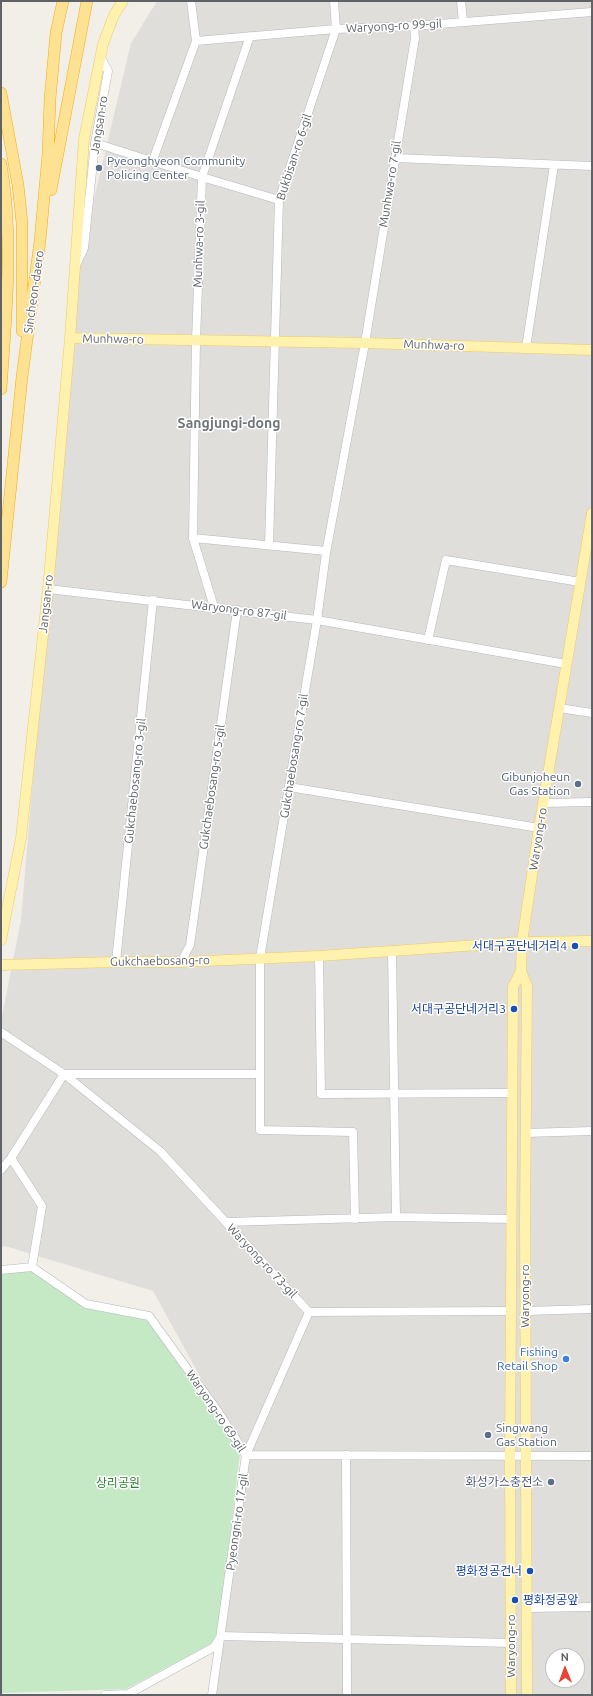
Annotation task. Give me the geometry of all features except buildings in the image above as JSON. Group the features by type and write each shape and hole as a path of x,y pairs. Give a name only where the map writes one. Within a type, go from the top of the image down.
{"highway":[{"name":"Sincheon-daero","path":"1,582 22,377 40,242 56,33 63,1"},
{"path":"40,242 87,1"},
{"path":"1,93 18,185 22,224 22,377"},
{"path":"1,164 5,187 8,281 1,389"}],"main road":[{"name":"Jangsan-ro","path":"1,940 21,838 48,589 76,265 84,139 100,56 114,15 123,1"},
{"name":"Munhwa-ro","path":"70,338 365,343 592,350"},
{"name":"Waryong-ro","path":"511,1695 510,1457 513,986 521,971 522,942 539,828 592,513"},
{"name":"Gukchaebosang-ro","path":"1,965 180,962 319,956 522,942 592,941"},
{"name":"Waryong-ro","path":"521,971 528,986 525,1456 528,1608 527,1695"}],"street":[{"path":"153,160 196,41 191,1"},
{"name":"Bukbisan-ro 6-gil","path":"276,341 279,200 336,29 334,1"},
{"path":"460,1 463,22"},
{"name":"Waryong-ro 99-gil","path":"196,41 336,29 414,26 592,12"},
{"name":"Munhwa-ro 7-gil","path":"365,343 415,38 414,26"},
{"name":"Munhwa-ro 3-gil","path":"214,607 193,538 196,340 202,177 250,36"},
{"name":"Jangsan-ro","path":"76,265 84,248 95,142 108,71 100,56"},
{"path":"95,142 202,177 279,200"},
{"path":"395,158 592,166"},
{"path":"526,348 554,165"},
{"path":"269,545 276,341"},
{"name":"Gukchaebosang-ro 7-gil","path":"355,1219 353,1132 260,1130 260,958 317,620 326,553 365,343"},
{"path":"193,538 326,551 326,553"},
{"path":"428,640 446,560 580,582"},
{"name":"Waryong-ro 87-gil","path":"48,589 317,620 566,664"},
{"name":"Gukchaebosang-ro 3-gil","path":"116,962 153,600"},
{"name":"Gukchaebosang-ro 5-gil","path":"180,962 190,945 237,610"},
{"path":"559,708 592,713"},
{"path":"289,787 539,828"},
{"path":"543,803 592,802"},
{"path":"392,951 396,1217"},
{"path":"319,956 321,1094 512,1093"},
{"name":"Waryong-ro 73-gil","path":"1,1032 64,1074 160,1151 309,1312"},
{"path":"1,1170 11,1158 64,1074 260,1074"},
{"path":"526,1133 592,1131"},
{"path":"1,1270 32,1268 42,1206 11,1158"},
{"path":"226,1222 396,1217 512,1219"},
{"name":"Waryong-ro 69-gil","path":"32,1268 86,1304 149,1316 217,1410 246,1455 510,1457 592,1456"},
{"path":"526,1310 592,1309"},
{"path":"309,1312 511,1311"},
{"name":"Pyeongni-ro 17-gil","path":"212,1695 246,1455 309,1312"},
{"path":"346,1455 347,1695"},
{"path":"528,1608 592,1607"},
{"path":"105,1695 128,1694 214,1647 221,1636 511,1643"}],"shaded area":[{"path":"157,1 592,1 592,1695 214,1695 247,1462 153,1291 5,1246 1,1247 1,1021 21,920 75,279 131,43"}],"green space":[{"name":"상리공원","path":"32,1271 85,1308 148,1320 240,1453 227,1561 214,1642 126,1689 1,1693 1,1274"}],"place":[{"name":"Pyeonghyeon Community Policing Center","path":"99,168"},
{"name":"Gibunjoheun Gas Station","path":"578,784"},
{"name":"서대구공단네거리4","path":"575,946"},
{"name":"서대구공단네거리3","path":"514,1009"},
{"name":"Fishing Retail Shop","path":"566,1359"},
{"name":"Singwang Gas Station","path":"488,1435"},
{"name":"화성가스충전소","path":"551,1482"},
{"name":"평화정공건너","path":"530,1571"},
{"name":"평화정공앞","path":"515,1600"}],"district":[{"name":"Sangjungi-dong","path":"229,423"}]}
